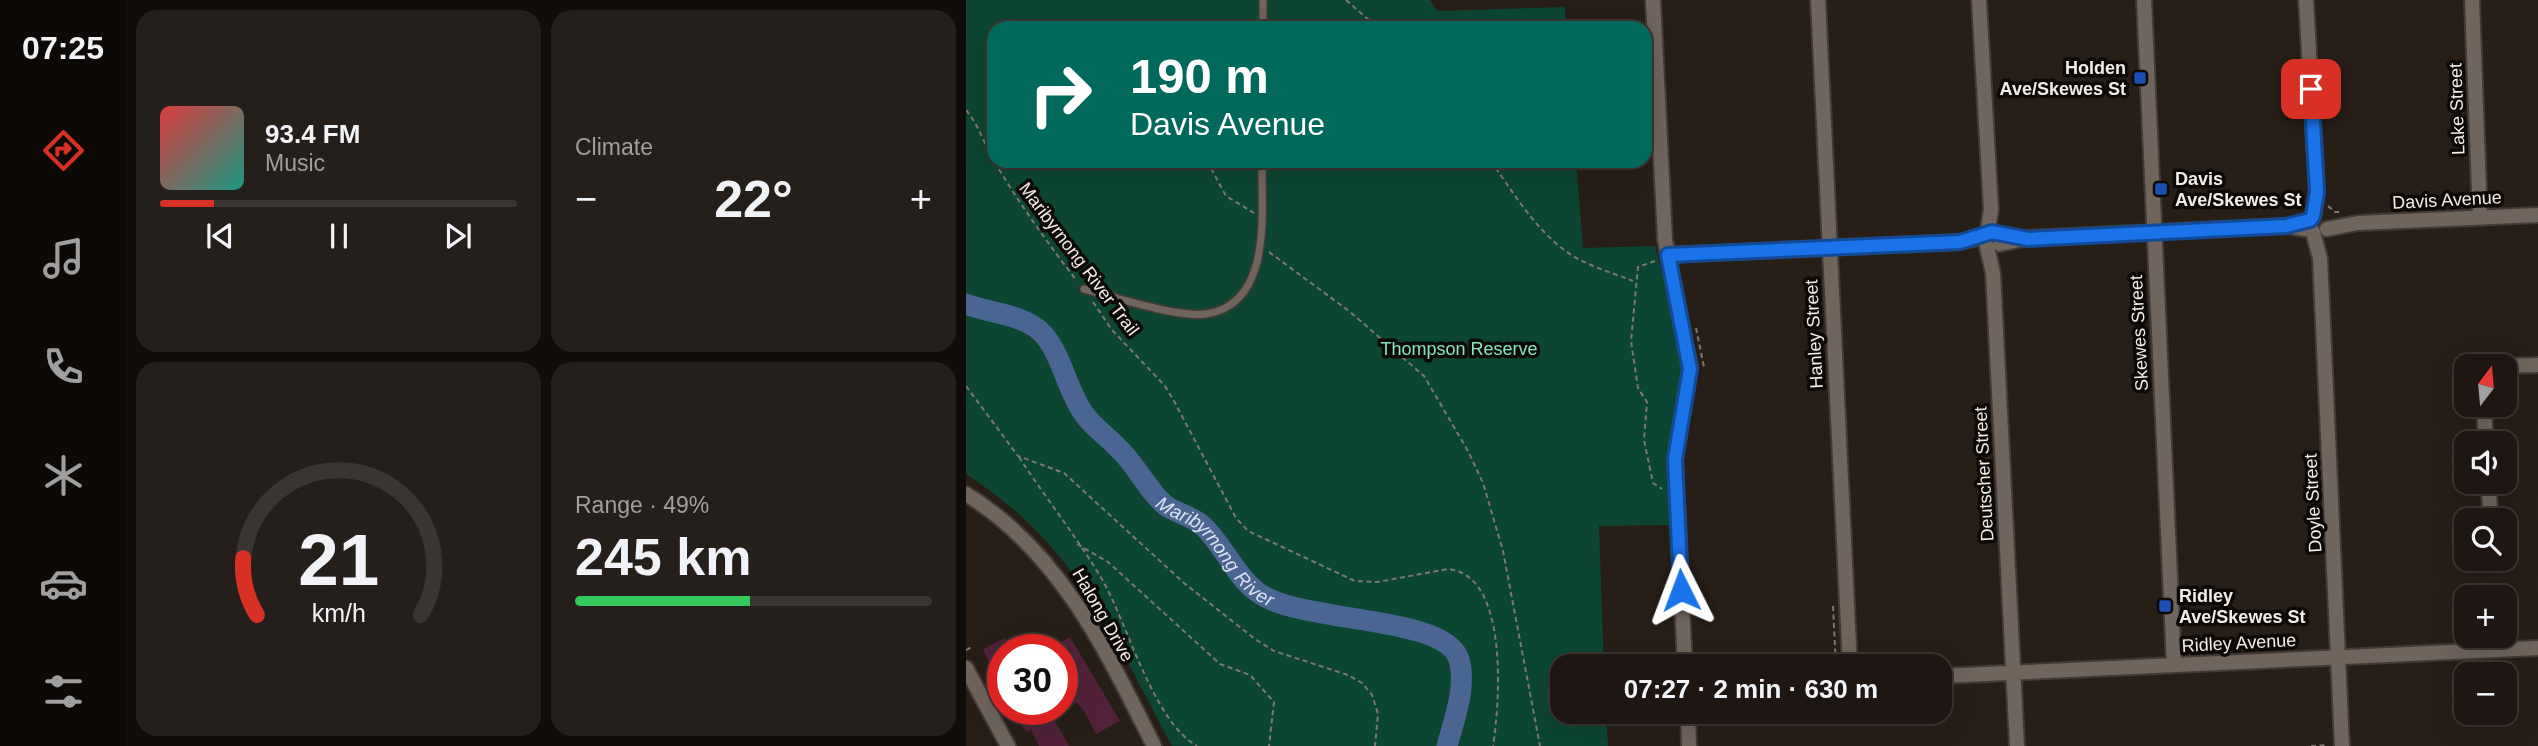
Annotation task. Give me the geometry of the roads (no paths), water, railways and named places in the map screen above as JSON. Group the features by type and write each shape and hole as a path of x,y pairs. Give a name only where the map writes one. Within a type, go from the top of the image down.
{"street":[{"path":"1653,0 1668,255 1690,369 1675,459 1684,654"},
{"name":"Hanley Street","path":"1818,0 1849,654"},
{"name":"Deutscher Street","path":"1979,0 2017,746"},
{"name":"Skewes Street","path":"2144,0 2174,665"},
{"name":"Doyle Street","path":"2306,0 2319,224 2342,744"},
{"name":"Lake Street","path":"2472,0 2480,217"},
{"name":"Davis Avenue","path":"1668,255 2538,215"},
{"path":"2517,366 2538,365"},
{"name":"Halong Drive","path":"966,494 986,506 1055,571 1077,603 1154,746"},
{"path":"2489,494 2490,507"},
{"name":"Ridley Avenue","path":"1952,676 2538,648"},
{"path":"966,668 1008,746"},
{"path":"1688,724 1689,746"}],"lane":[{"path":"1263,0 1263,21"},
{"path":"1084,289 1171,310 1204,314 1233,302 1246,288 1260,246 1262,168"}],"waterway":[{"name":"Maribyrnong River","path":"966,304 1014,317 1040,331 1053,348 1078,404 1088,419 1124,454 1165,505 1198,522 1209,533 1241,576 1256,591 1275,602 1397,626 1424,633 1446,643 1458,657 1461,668 1459,702 1447,746"}],"place":[{"name":"Holden Ave/Skewes St","path":"2140,78"},
{"name":"Davis Ave/Skewes St","path":"2161,189"},
{"name":"Ridley Ave/Skewes St","path":"2165,606"}],"park label":[{"name":"Thompson Reserve","path":"1459,349"}]}
